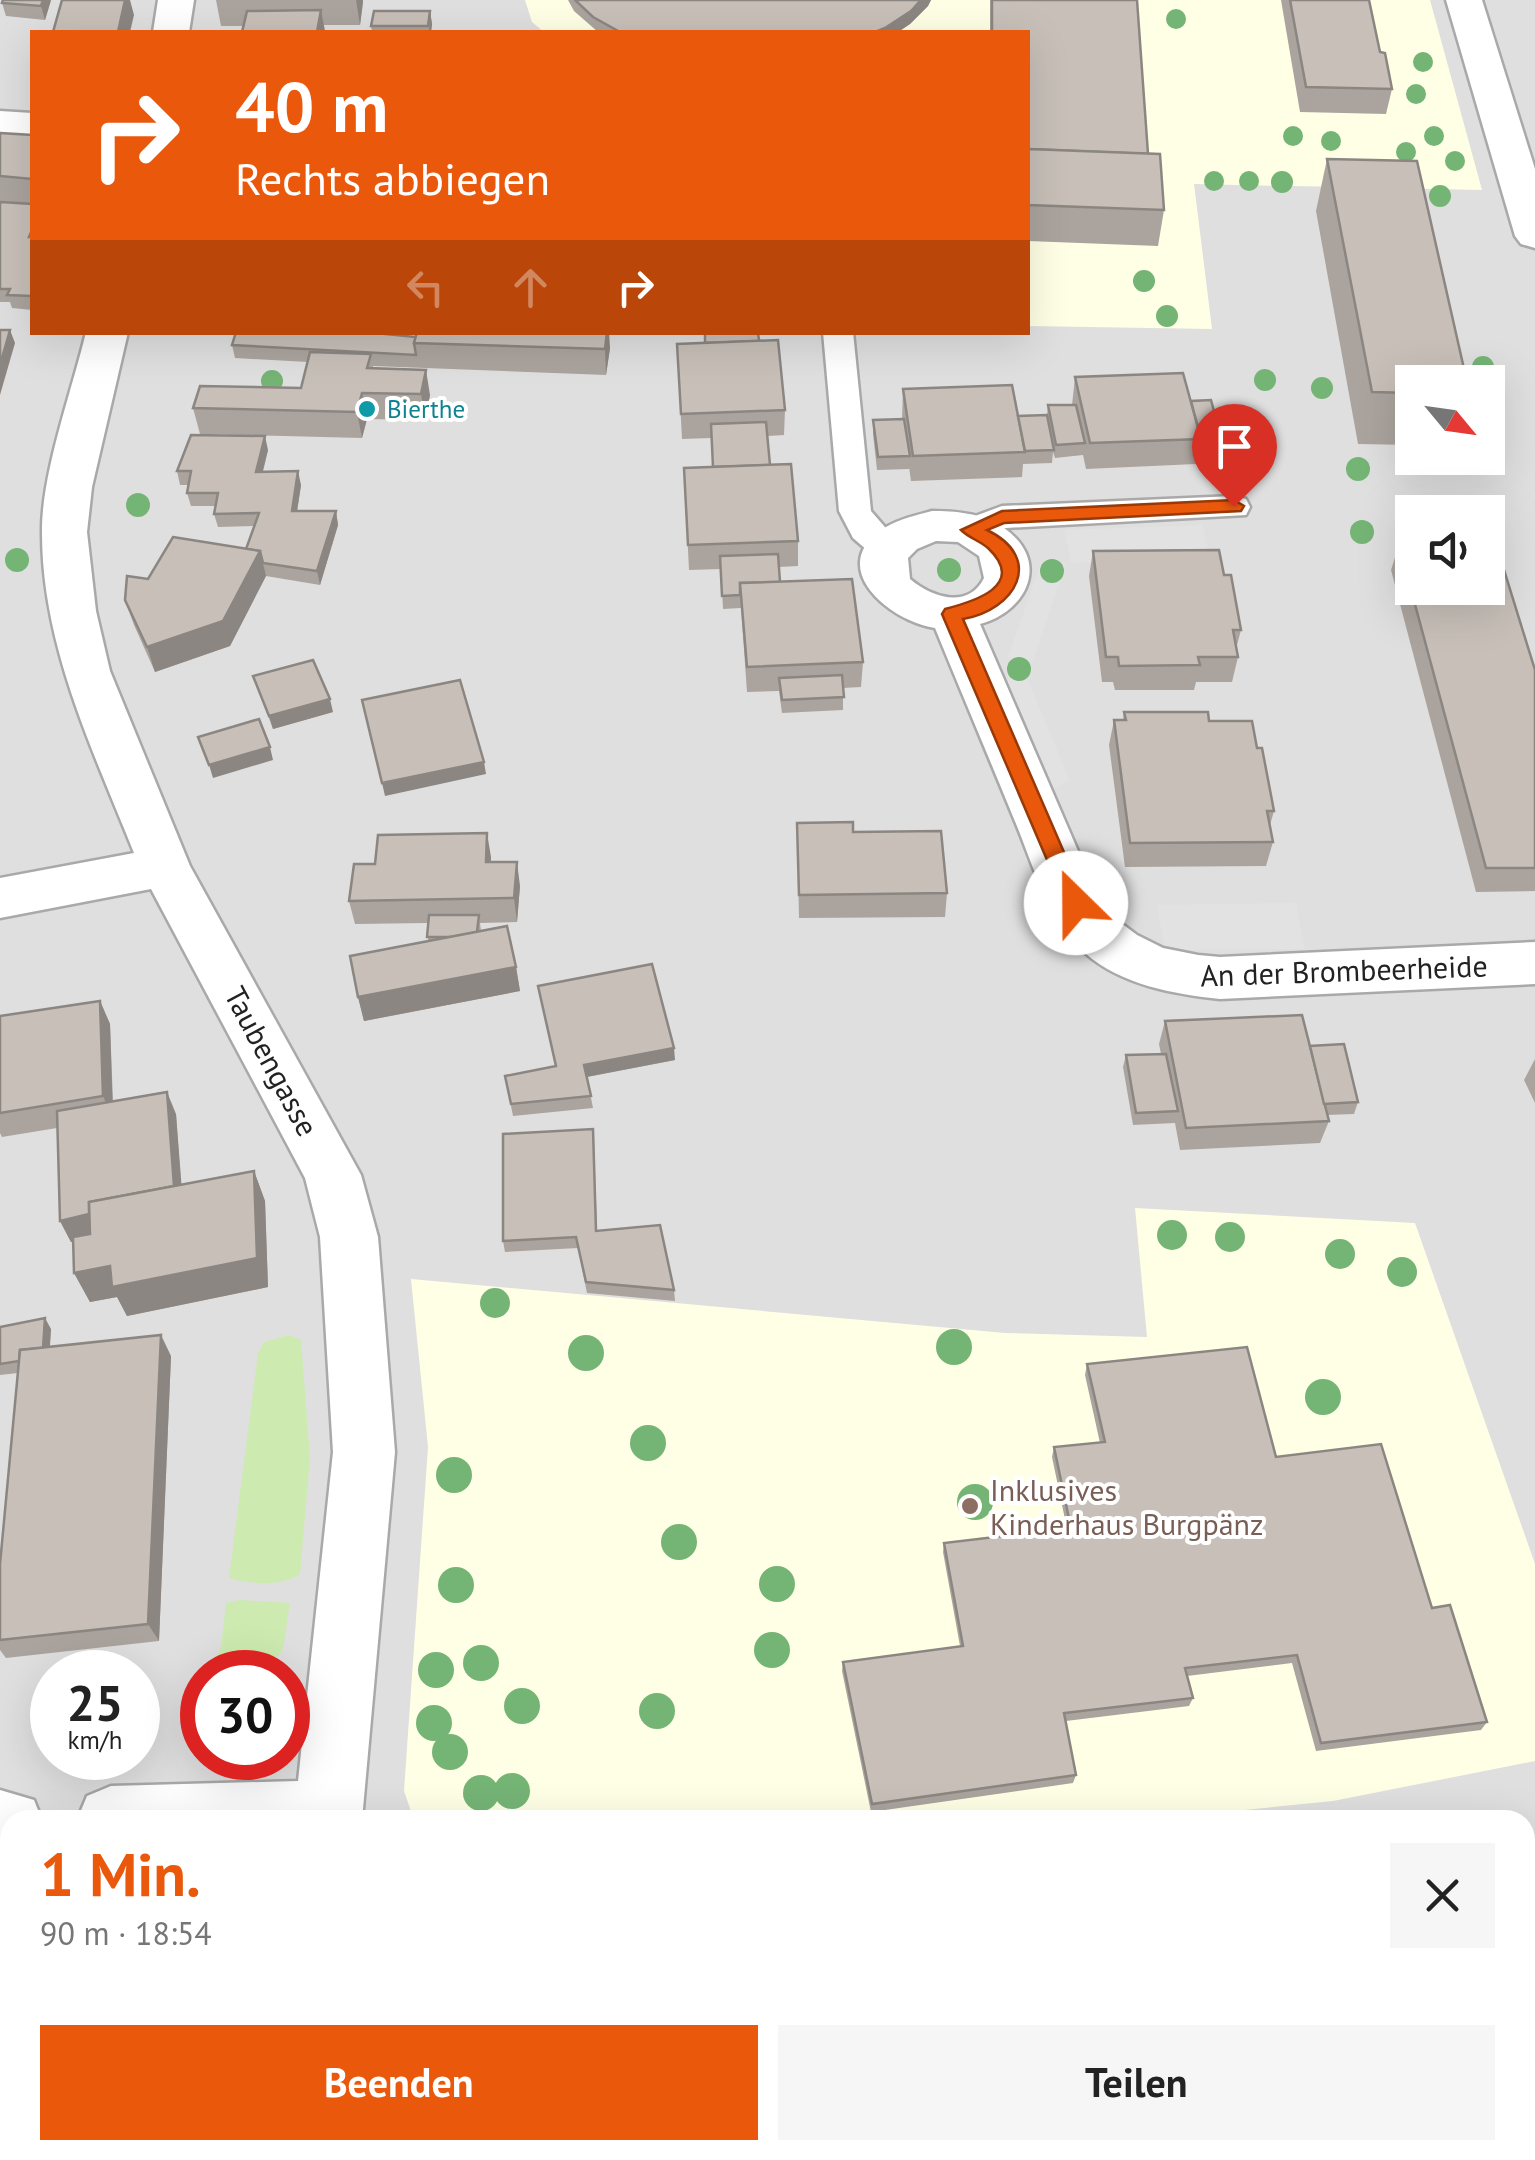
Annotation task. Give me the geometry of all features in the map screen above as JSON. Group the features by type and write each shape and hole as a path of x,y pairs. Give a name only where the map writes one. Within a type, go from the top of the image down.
{"street":[{"path":"171,30 176,0"},
{"path":"1464,0 1480,41 1535,236"},
{"path":"0,122 30,124"},
{"name":"Taubengasse","path":"106,335 70,487 64,532 67,574 86,670 164,867 334,1175 349,1238 364,1452 329,1810"},
{"path":"932,526 971,530 991,540 1004,554 1010,570 1007,586 995,600 976,610 952,614 909,605 892,593 882,564 887,550 913,531 932,526"},
{"name":"An der Brombeerheide","path":"952,614 1076,903 1092,930 1135,961 1184,975 1220,978 1535,964"},
{"path":"0,898 164,867"}],"lane":[{"path":"838,335 855,511 865,530 887,550"},
{"path":"971,530 1002,517 1234,506"}],"shaded area":[{"path":"0,0 1535,0 1535,1810 0,1810"},
{"path":"525,0 1430,0 1482,190 1194,184 1212,329 1030,326 1030,30 542,30 532,22"},
{"path":"1202,525 1210,558 1071,563 1064,530"},
{"path":"1041,563 1066,563 1032,663 1008,657"},
{"path":"1003,679 1028,680 1069,779 1060,786 1053,788"},
{"path":"1296,903 1305,949 1165,950 1157,905"},
{"name":"Inklusives Kinderhaus Burgpänz","path":"1135,1208 1415,1223 1535,1564 1535,1761 1333,1801 1243,1810 411,1810 404,1791 428,1447 411,1279 1005,1333 1147,1337"}],"green space":[{"path":"289,1335 301,1340 310,1458 300,1574 275,1583 229,1578 258,1353 264,1342"},
{"path":"226,1603 290,1603 282,1650 220,1650"}],"building":[{"path":"43,0 41,6 2,3"},
{"path":"62,0 125,0 118,30 54,30"},
{"path":"575,0 921,0 880,30 616,30 593,17"},
{"path":"992,0 1137,0 1148,154 1030,149 1030,30 992,30"},
{"path":"1290,0 1369,0 1392,89 1306,87"},
{"path":"321,10 317,30 242,30 247,11"},
{"path":"374,11 430,11 428,26 371,26"},
{"path":"0,133 30,135 30,179 0,176"},
{"path":"1030,149 1160,154 1164,210 1030,205"},
{"path":"1327,159 1417,161 1463,365 1395,365 1395,393 1372,392"},
{"path":"0,204 30,204 30,296 7,295 10,289 0,289"},
{"path":"0,330 10,330 0,365"},
{"path":"235,335 396,335 416,337 416,355 232,345"},
{"path":"416,335 607,335 605,349 414,343"},
{"path":"705,335 758,335 759,341 705,343"},
{"path":"778,340 785,410 681,414 677,344"},
{"path":"310,352 371,354 367,368 426,370 421,394 362,393 357,412 193,408 200,386 301,388"},
{"path":"1183,373 1201,439 1090,443 1075,377"},
{"path":"1012,385 1025,452 913,456 903,389"},
{"path":"1211,400 1221,437 1201,438 1191,401"},
{"path":"1048,405 1076,405 1085,443 1056,445"},
{"path":"1047,415 1054,450 1025,451 1018,416"},
{"path":"904,419 910,456 878,457 873,420"},
{"path":"766,422 770,465 713,467 711,424"},
{"path":"191,435 265,436 256,472 298,471 292,511 336,511 317,571 263,563 260,551 246,549 259,513 214,514 218,493 187,493 191,471 177,471"},
{"path":"791,464 798,541 688,545 684,468"},
{"path":"173,537 260,551 223,621 147,647 125,600 127,576 148,579"},
{"path":"1219,550 1224,575 1231,575 1241,630 1233,630 1238,657 1198,657 1200,665 1119,666 1118,657 1106,657 1093,551"},
{"path":"778,554 780,582 740,583 740,595 722,596 720,556"},
{"path":"1505,573 1535,670 1535,868 1486,868 1415,605 1505,605"},
{"path":"852,579 863,662 747,667 740,583"},
{"path":"313,660 330,699 269,716 253,676"},
{"path":"842,675 844,697 782,700 779,678"},
{"path":"460,680 484,762 382,783 362,700"},
{"path":"1124,712 1208,712 1209,721 1252,721 1257,748 1262,748 1274,811 1267,811 1273,842 1130,843 1114,720 1126,720"},
{"path":"259,719 270,747 209,765 198,737"},
{"path":"853,822 853,832 941,831 947,893 799,895 797,823"},
{"path":"487,833 486,862 517,862 514,898 349,901 354,864 375,864 378,835"},
{"path":"429,915 479,915 477,932 427,937"},
{"path":"507,926 516,967 358,997 350,956"},
{"path":"652,964 674,1048 584,1065 591,1096 511,1104 505,1076 556,1066 538,986"},
{"path":"100,1001 103,1096 0,1113 0,1016"},
{"path":"1302,1015 1329,1121 1186,1128 1165,1021"},
{"path":"1344,1044 1358,1102 1324,1104 1310,1046"},
{"path":"1166,1054 1178,1111 1136,1113 1126,1055"},
{"path":"167,1092 174,1186 89,1202 89,1214 60,1221 57,1111"},
{"path":"593,1129 596,1231 660,1225 674,1290 586,1282 576,1237 503,1241 503,1134"},
{"path":"254,1171 257,1258 112,1287 110,1266 74,1273 73,1237 90,1234 89,1202"},
{"path":"45,1318 43,1348 20,1350 19,1361 0,1364 0,1327"},
{"path":"161,1335 148,1624 0,1640 0,1564 20,1350"},
{"path":"1247,1347 1276,1457 1381,1444 1432,1608 1450,1605 1487,1722 1321,1743 1297,1655 1185,1668 1193,1698 1064,1713 1076,1775 872,1804 843,1662 963,1646 944,1543 1071,1528 1054,1447 1105,1442 1087,1364"}],"place":[{"name":"Bierthe","path":"367,409"},
{"name":"Inklusives Kinderhaus Burgpänz","path":"970,1506"}],"route":[{"path":"1076,903 952,614 976,610 995,600 1007,586 1010,570 1004,554 991,540 971,530 1002,517 1234,506"}]}
